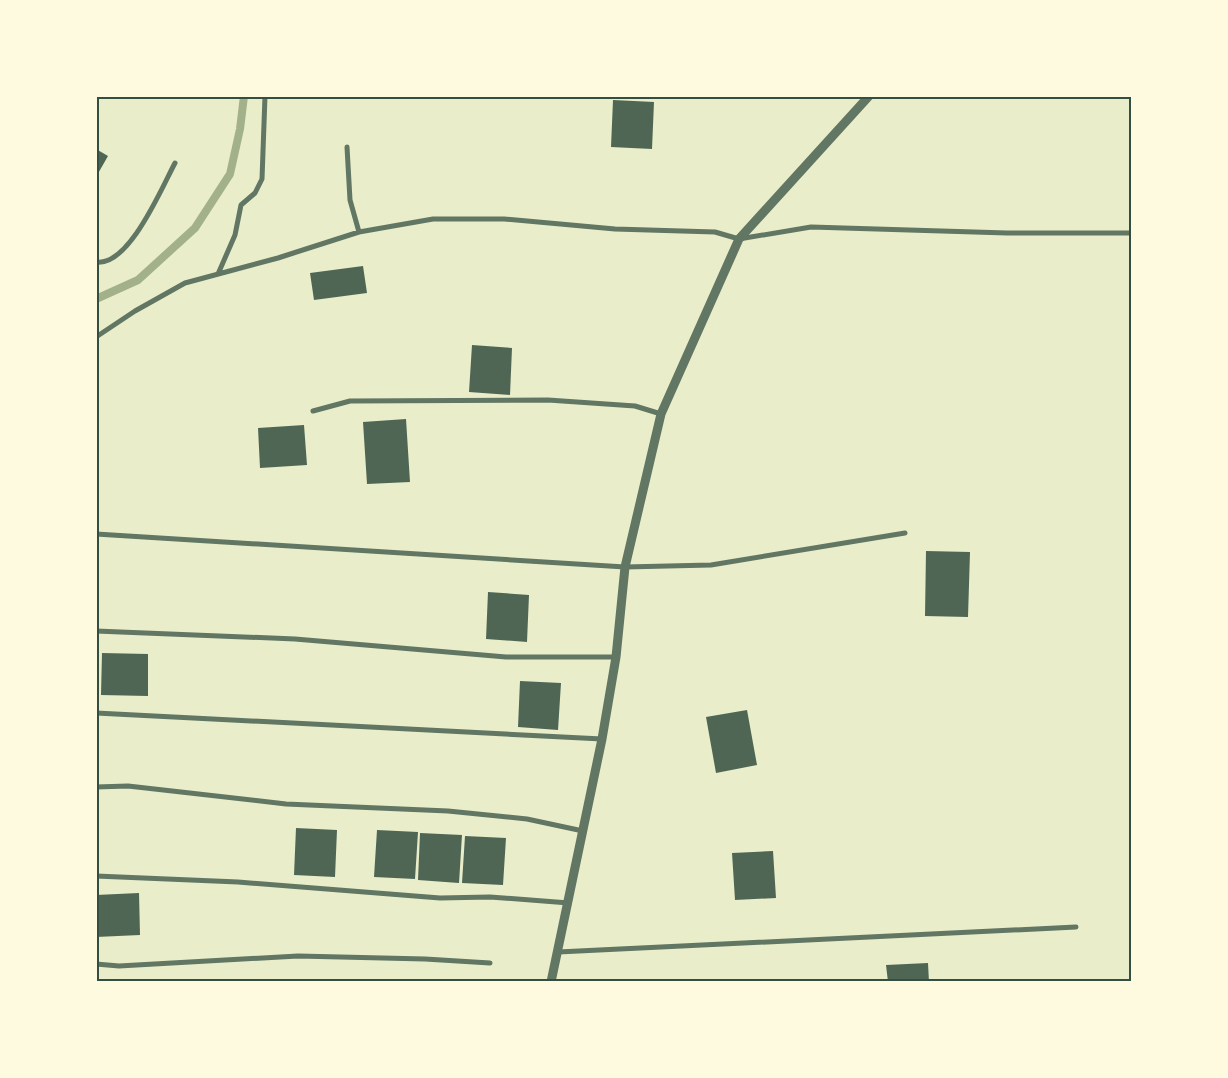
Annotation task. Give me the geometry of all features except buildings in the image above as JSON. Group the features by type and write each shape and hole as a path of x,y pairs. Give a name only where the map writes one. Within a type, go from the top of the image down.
{"street":[{"path":"218,274 235,235 241,205 255,193 262,179 264,96"},
{"path":"551,982 602,739 616,657 625,567 661,414 739,239 869,96"},
{"path":"347,147 350,200 359,232"},
{"path":"96,262 102,263 124,251 141,226 175,163"},
{"path":"96,337 135,311 185,283 278,258 359,232 433,219 504,219 615,229 715,232 739,239 811,227 1007,233 1132,233"},
{"path":"313,410 350,401 548,400 635,406 661,414"},
{"path":"96,534 625,567 711,565 905,533"},
{"path":"96,631 295,640 506,656 616,657"},
{"path":"96,713 602,739"},
{"path":"96,787 128,786 286,804 448,811 527,819 584,832"},
{"path":"96,876 248,882 440,898 490,897 569,903"},
{"path":"558,952 1076,927"},
{"path":"96,964 120,966 298,956 425,959 490,963"}],"waterway":[{"path":"96,299 138,280 195,228 230,174 240,129 244,96"}]}
